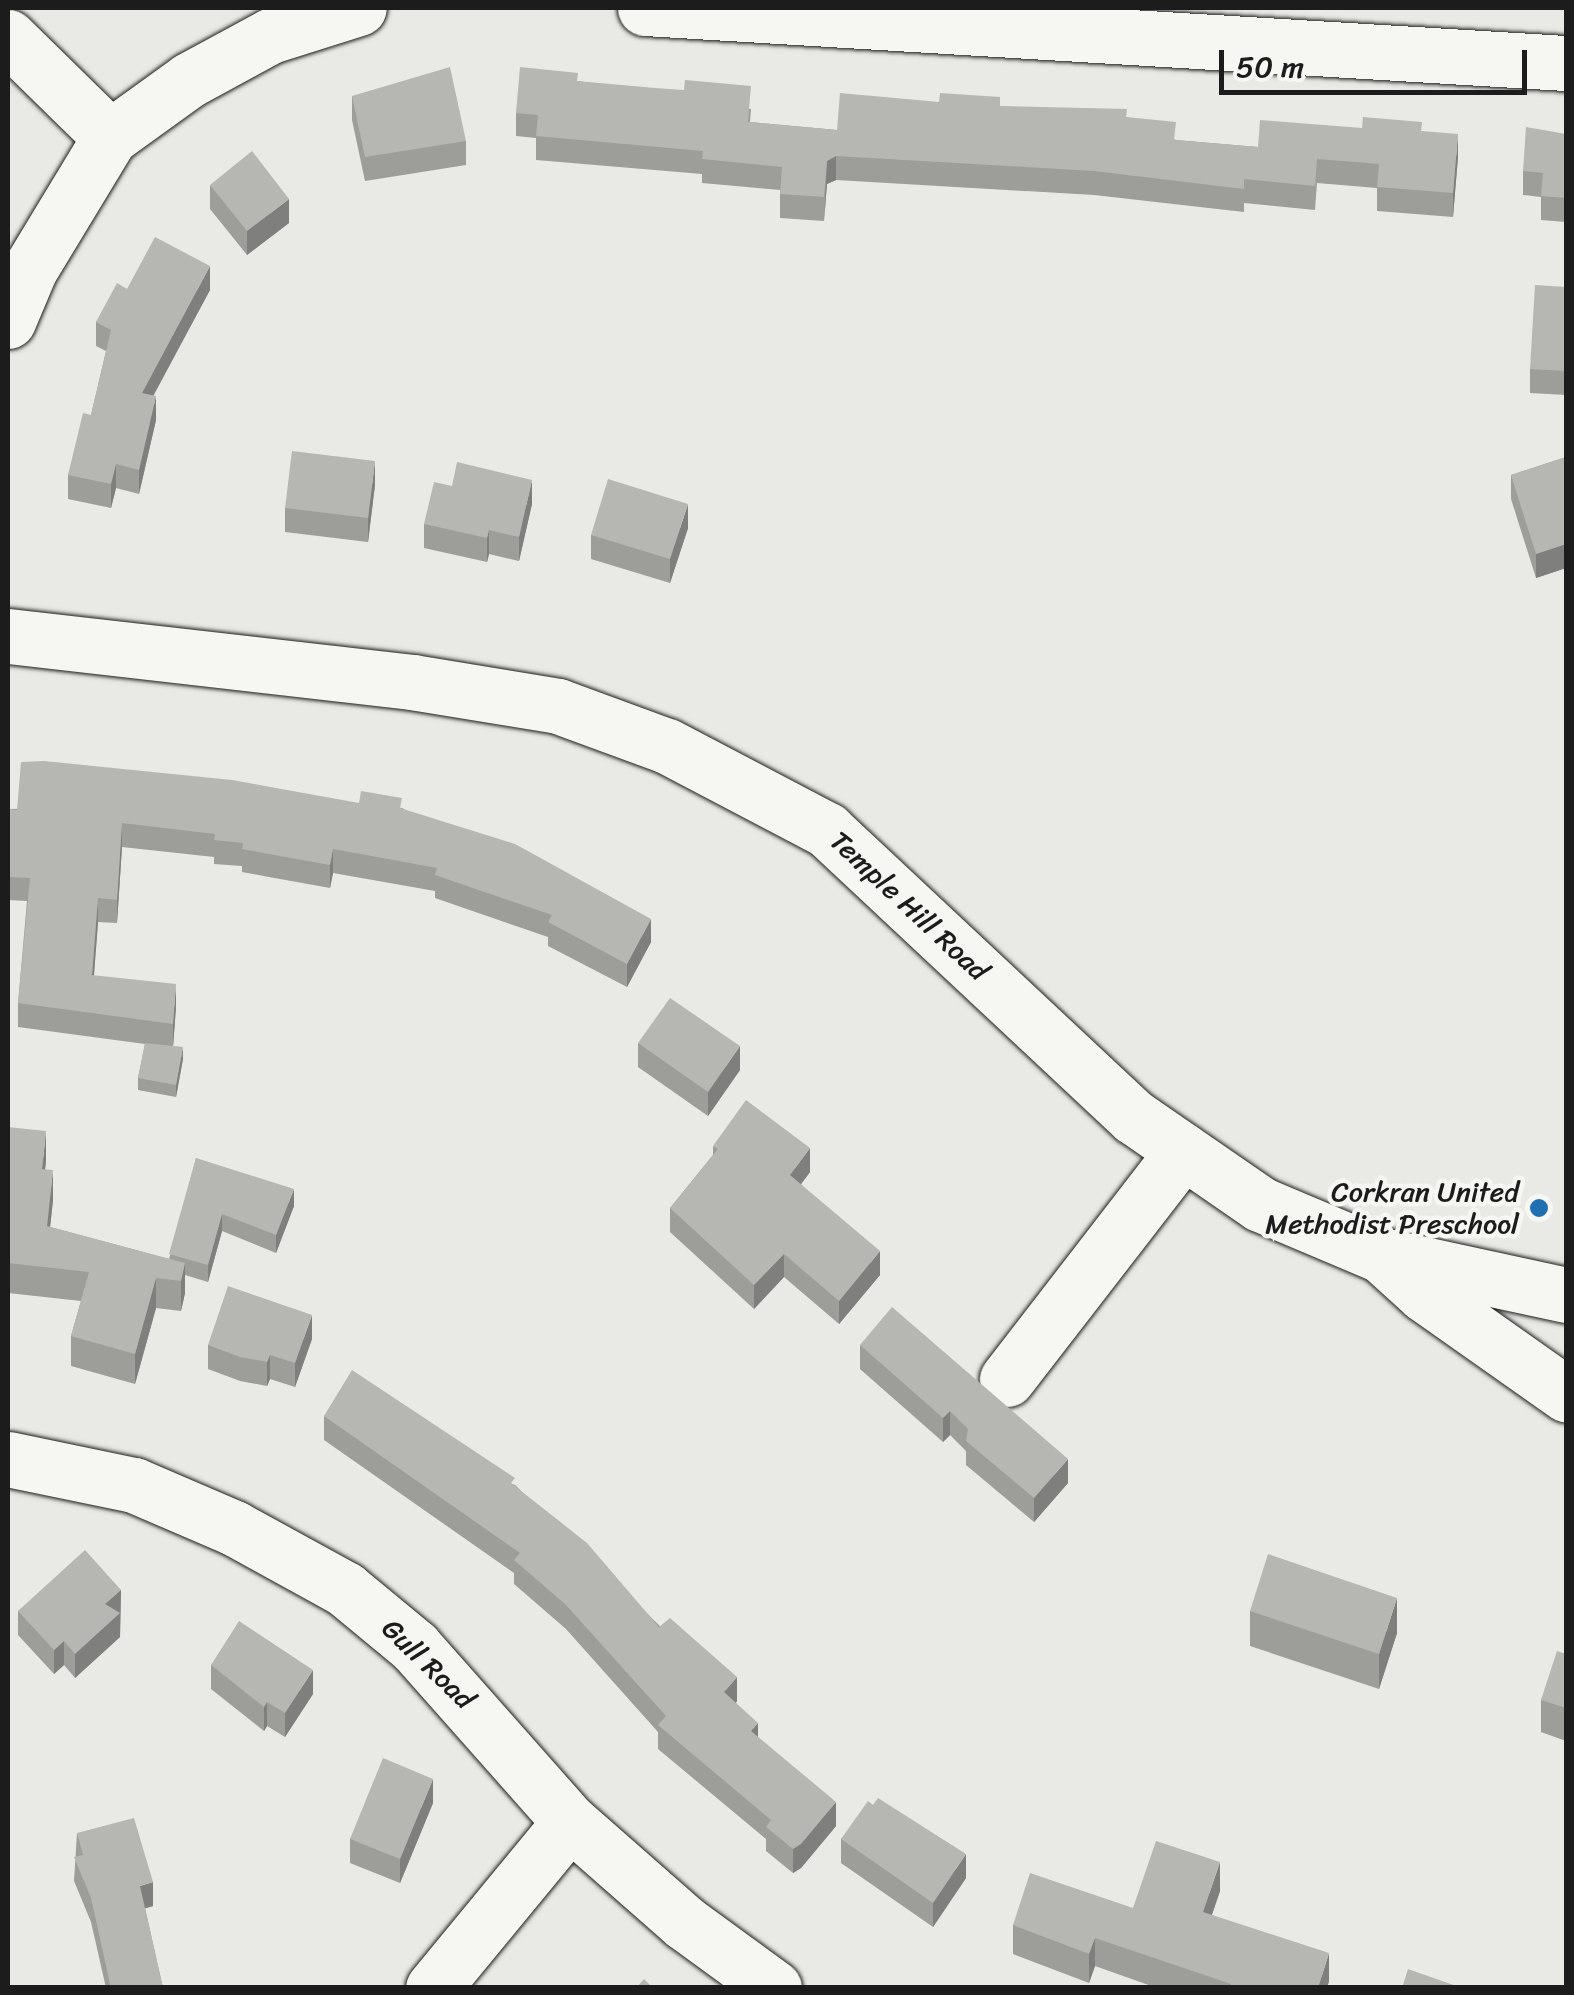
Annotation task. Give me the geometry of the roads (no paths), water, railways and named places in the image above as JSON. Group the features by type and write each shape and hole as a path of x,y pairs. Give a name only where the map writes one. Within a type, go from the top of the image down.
{"street":[{"path":"8,321 30,269 110,137 190,80 270,36 358,8"},
{"path":"645,8 1566,63"},
{"path":"8,37 110,137"},
{"name":"Temple Hill Road","path":"8,636 412,682 558,706 668,746 827,830 1134,1118 1260,1204 1381,1255 1566,1295"},
{"path":"1007,1380 1182,1151"},
{"path":"1381,1255 1424,1294 1566,1394"},
{"name":"Gull Road","path":"8,1460 134,1485 234,1528 345,1589 427,1659 570,1822 685,1923 774,1988"},
{"path":"434,1988 570,1822"}],"place":[{"name":"Corkran United Methodist Preschool","path":"1539,1208"}]}
